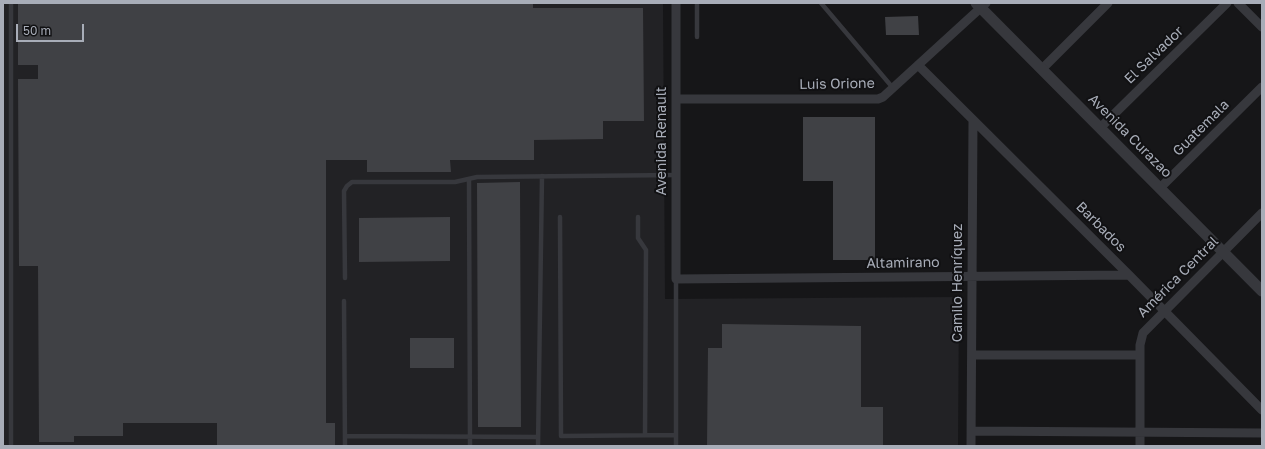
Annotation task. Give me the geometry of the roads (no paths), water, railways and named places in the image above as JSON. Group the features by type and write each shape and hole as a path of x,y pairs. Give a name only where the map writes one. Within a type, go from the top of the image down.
{"street":[{"name":"Avenida Renault","path":"676,3 676,279"},
{"path":"1042,70 1108,3"},
{"name":"El Salvador","path":"1100,128 1227,3"},
{"path":"1238,3 1262,27"},
{"name":"Luis Orione","path":"676,99 878,99 883,97 893,88 981,5"},
{"name":"Avenida Curazao","path":"981,5 1042,70 1262,291"},
{"name":"Barbados","path":"918,65 1262,410"},
{"name":"Guatemala","path":"1160,188 1262,87"},
{"name":"Camilo Henríquez","path":"972,446 973,120"},
{"name":"América Central","path":"1140,446 1140,356 1143,333 1262,213"},
{"name":"Altamirano","path":"676,279 1129,275"},
{"path":"972,355 1140,356"},
{"path":"972,431 1262,433"}],"lane":[{"path":"11,446 12,3"},
{"path":"697,3 697,37"},
{"path":"821,3 893,88"},
{"path":"345,278 344,191 352,182 455,182 477,177 676,175"},
{"path":"538,446 542,176"},
{"path":"469,179 470,446"},
{"path":"560,217 560,436 676,435"},
{"path":"638,217 638,238 646,250 645,435"},
{"path":"676,279 676,446"},
{"path":"344,301 345,446"},
{"path":"345,436 538,437"}]}
